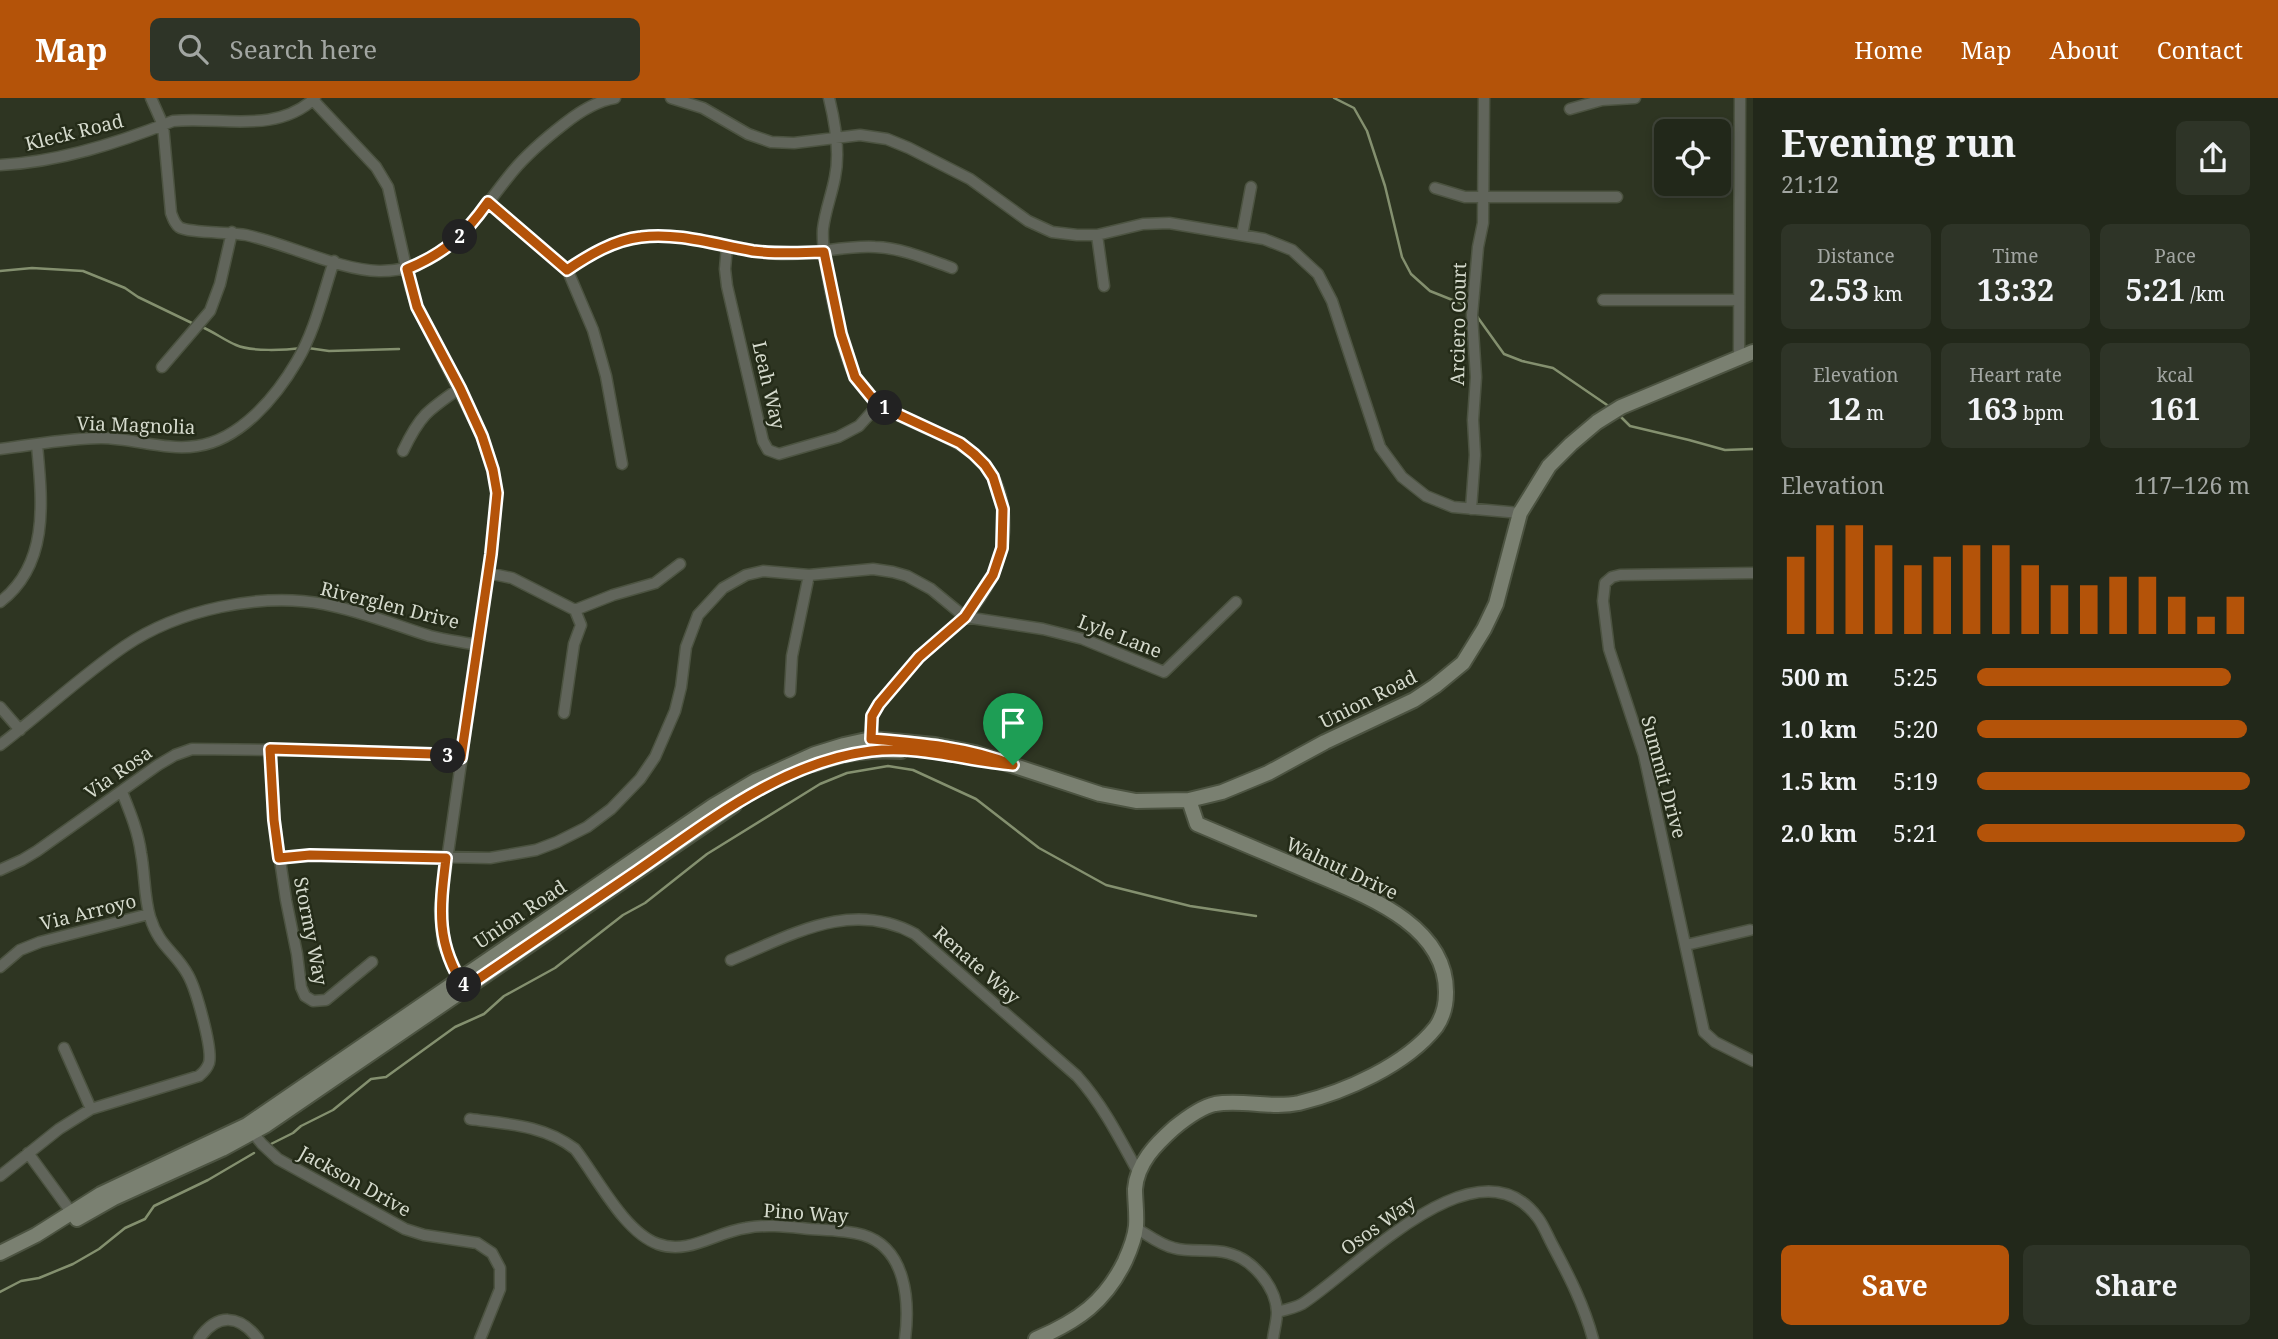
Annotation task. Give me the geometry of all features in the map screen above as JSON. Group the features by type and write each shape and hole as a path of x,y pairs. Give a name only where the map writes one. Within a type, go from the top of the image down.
{"main road":[{"name":"Union Road","path":"0,1253 74,1215 150,1169 219,1139 250,1129 384,1032 462,983 734,793 815,754 844,744 935,745 975,753 1112,797 1136,801 1189,800 1222,792 1268,773 1414,699 1463,663 1483,630 1496,604 1520,513 1549,466 1597,422 1621,407 1753,352"},
{"name":"Walnut Drive","path":"1138,1172 1148,1155 1174,1128 1204,1108 1215,1104 1298,1103 1355,1084 1394,1063 1425,1041 1439,1023 1446,1001 1446,984 1440,961 1429,943 1399,915 1371,899 1197,824 1189,800"},
{"path":"1044,1337 1078,1318 1109,1290 1129,1250 1136,1228 1135,1189 1138,1172"},
{"name":"Union Road","path":"0,1264 28,1250 74,1215"}],"street":[{"path":"151,98 163,125 174,221 180,228 190,231 232,232 260,238 359,269 380,271 407,269 444,250 461,236 515,169 545,139 575,115 604,100 615,98"},
{"path":"671,98 703,108 748,134 771,142 794,143 860,135 887,139 970,179 1028,221 1052,232 1077,236 1097,235 1143,224 1169,223 1242,234 1292,250 1318,274 1332,301 1380,447 1402,477 1426,496 1453,507 1520,513"},
{"path":"829,98 835,137 836,176 823,229 824,252 841,334 855,377 878,405 960,443 985,465 993,477 1003,509 1002,548 993,575 965,617 919,657 879,704 872,716 872,745"},
{"name":"Arciero Court","path":"1471,509 1476,377 1472,315 1483,223 1484,98"},
{"path":"1570,108 1602,99 1635,98"},
{"path":"1739,360 1740,98"},
{"path":"314,99 376,167 388,187 417,307 482,436 497,493 495,527 440,909 443,944 462,983"},
{"name":"Kleck Road","path":"0,165 52,159 85,151 173,121 269,121 293,114 314,99"},
{"path":"1242,234 1251,187"},
{"path":"1435,188 1465,197 1618,197"},
{"path":"488,202 567,270 589,321 606,376 622,464"},
{"path":"162,367 210,311 220,284 232,232"},
{"path":"567,270 599,250 638,237 659,235 781,254 872,247 897,249 952,268"},
{"path":"1097,235 1104,286"},
{"name":"Leah Way","path":"727,246 727,286 763,441 768,450 779,454 838,437 859,426 878,405"},
{"name":"Via Magnolia","path":"0,449 99,438 175,447 195,446 211,443 228,435 243,425 262,406 297,361 316,316 334,261"},
{"path":"1603,300 1739,300"},
{"path":"404,451 425,413 460,388"},
{"path":"0,602 19,584 35,555 40,520 37,445"},
{"path":"575,610 612,595 655,583 680,564"},
{"path":"279,858 310,855 490,858 536,849 587,827 611,809 640,779 655,757 668,731 681,687 691,630 706,604 723,588 746,575 763,571 809,575 873,569 893,572 931,589 965,617"},
{"path":"488,573 512,578 575,610 581,625 575,644 564,713"},
{"name":"Summit Drive","path":"1753,573 1620,575 1608,580 1603,588 1609,649 1644,755 1704,1032 1715,1042 1753,1061"},
{"path":"790,692 792,656 809,575"},
{"name":"Riverglen Drive","path":"0,745 126,645 173,622 226,606 270,601 319,603 380,618 432,636 478,645"},
{"name":"Lyle Lane","path":"965,617 1043,629 1083,639 1164,672 1236,603"},
{"path":"0,707 20,730"},
{"name":"Via Rosa","path":"0,870 22,860 175,755 192,749 433,754 461,758"},
{"name":"Stormy Way","path":"270,749 279,858 298,954 301,987 305,996 313,1001 326,1000 372,962"},
{"path":"0,1177 59,1129 91,1109 199,1076 205,1071 209,1060 209,1048 193,986 187,972 155,931 149,914 134,820 122,792"},
{"name":"Via Arroyo","path":"0,967 20,950 40,942 149,914"},
{"name":"Renate Way","path":"731,960 820,923 856,918 900,925 915,934 1077,1076 1110,1122 1138,1172"},
{"path":"1686,945 1750,930"},
{"path":"64,1048 91,1109"},
{"name":"Pino Way","path":"470,1119 534,1128 563,1140 575,1149 637,1231 659,1245 683,1247 729,1231 757,1226 850,1231 880,1243 899,1268 904,1286 907,1310 905,1339"},
{"name":"Jackson Drive","path":"250,1129 268,1151 278,1158 390,1222 414,1233 477,1243 492,1253 500,1268 500,1289 480,1339"},
{"path":"28,1153 74,1215"},
{"name":"Osos Way","path":"1277,1312 1301,1304 1411,1220 1434,1206 1466,1195 1492,1193 1515,1199 1538,1217 1572,1281 1593,1339"},
{"path":"1136,1228 1175,1249 1227,1252 1244,1261 1263,1277 1272,1295 1277,1312 1273,1339"},
{"path":"198,1339 213,1323 234,1320 244,1323 258,1339"}],"waterway":[{"path":"1334,98 1354,108 1367,131 1385,186 1402,257 1411,274 1430,291 1470,307"},
{"path":"0,271 32,268 83,271 125,288 196,325"},
{"path":"1476,315 1504,354 1553,368 1610,407"},
{"path":"202,327 250,349 302,348"},
{"path":"308,348 329,351 399,349"},
{"path":"1618,414 1630,426 1725,450 1753,449"},
{"path":"271,1144 333,1110 371,1079 386,1077 455,1027 484,1014 504,996 555,968 707,854 820,784 847,773 888,766 913,770 976,799 1039,848 1106,885 1190,906 1256,916"},
{"path":"0,1292 21,1281 39,1278 73,1264 99,1249 125,1228 145,1219 154,1206 208,1180 254,1153"}],"route":[{"path":"488,202 567,270 616,243 659,235 781,254 824,252 841,334 855,377 878,405 960,443 974,454 993,477 1003,509 1002,548 993,575 965,617 919,657 879,704 872,716 871,739 935,745 975,753 1013,765 943,754 886,750 846,755 819,762 746,796 465,988 443,944 440,909 446,858 310,855 279,858 270,749 433,754 461,758 495,527 497,493 482,436 417,307 407,269 444,250 461,236 488,202"}]}
